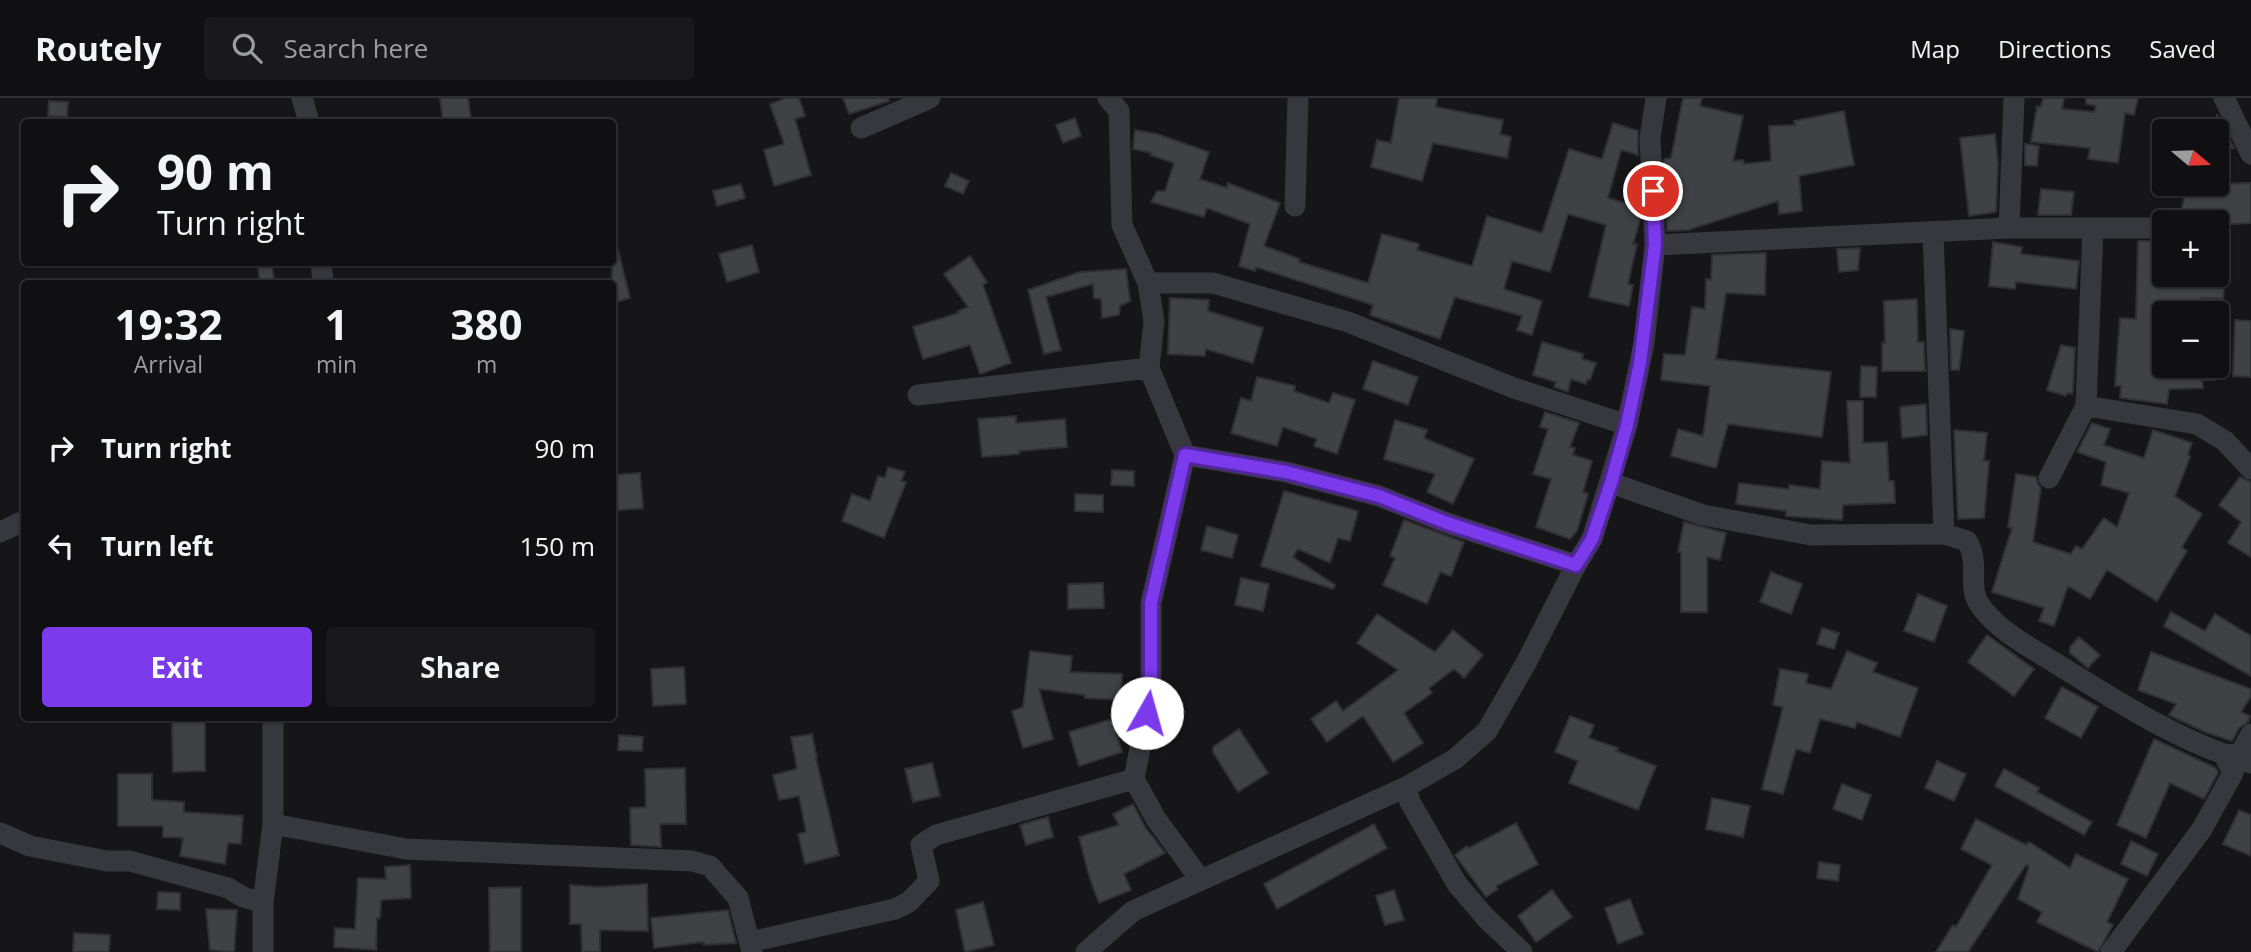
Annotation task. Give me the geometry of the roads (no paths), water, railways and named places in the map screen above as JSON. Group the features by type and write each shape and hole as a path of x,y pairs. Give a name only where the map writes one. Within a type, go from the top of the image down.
{"street":[{"path":"302,98 308,119"},
{"path":"861,128 930,98"},
{"path":"1108,98 1119,111 1122,225 1148,283 1154,322 1149,368 1185,455 1151,603 1151,691 1135,779 1156,819 1200,879"},
{"path":"1295,206 1298,98"},
{"path":"1086,952 1133,911 1406,787 1455,760 1487,731 1592,539 1627,425 1644,343 1655,245 1650,138 1656,98"},
{"path":"2009,228 2014,98"},
{"path":"2224,98 2251,154"},
{"path":"1655,245 2009,228 2152,228"},
{"path":"2049,478 2086,407 2093,228"},
{"path":"1933,232 1944,534"},
{"path":"1148,283 1213,283 1348,322 1514,388 1627,425"},
{"path":"918,395 1149,368"},
{"path":"2086,407 2197,424 2225,441 2251,469"},
{"path":"1185,455 1286,472 1379,496 1447,523 1576,565"},
{"path":"1611,483 1703,515 1811,535 1944,534 1967,541 1974,552 1976,599 1986,614 2017,639 2129,709 2224,755 2251,763"},
{"path":"0,532 21,522"},
{"path":"263,952 263,903 274,824 272,721"},
{"path":"2224,755 2241,754 2251,734"},
{"path":"2111,952 2202,829 2233,773 2224,755"},
{"path":"274,824 405,849 692,861 710,866 738,898 751,947 895,909 909,902 929,881 921,845 936,835 1135,779"},
{"path":"1406,787 1410,802 1457,884 1486,918 1522,952"},
{"path":"0,833 30,846 107,861 130,861 228,888 243,897 263,903"}]}
